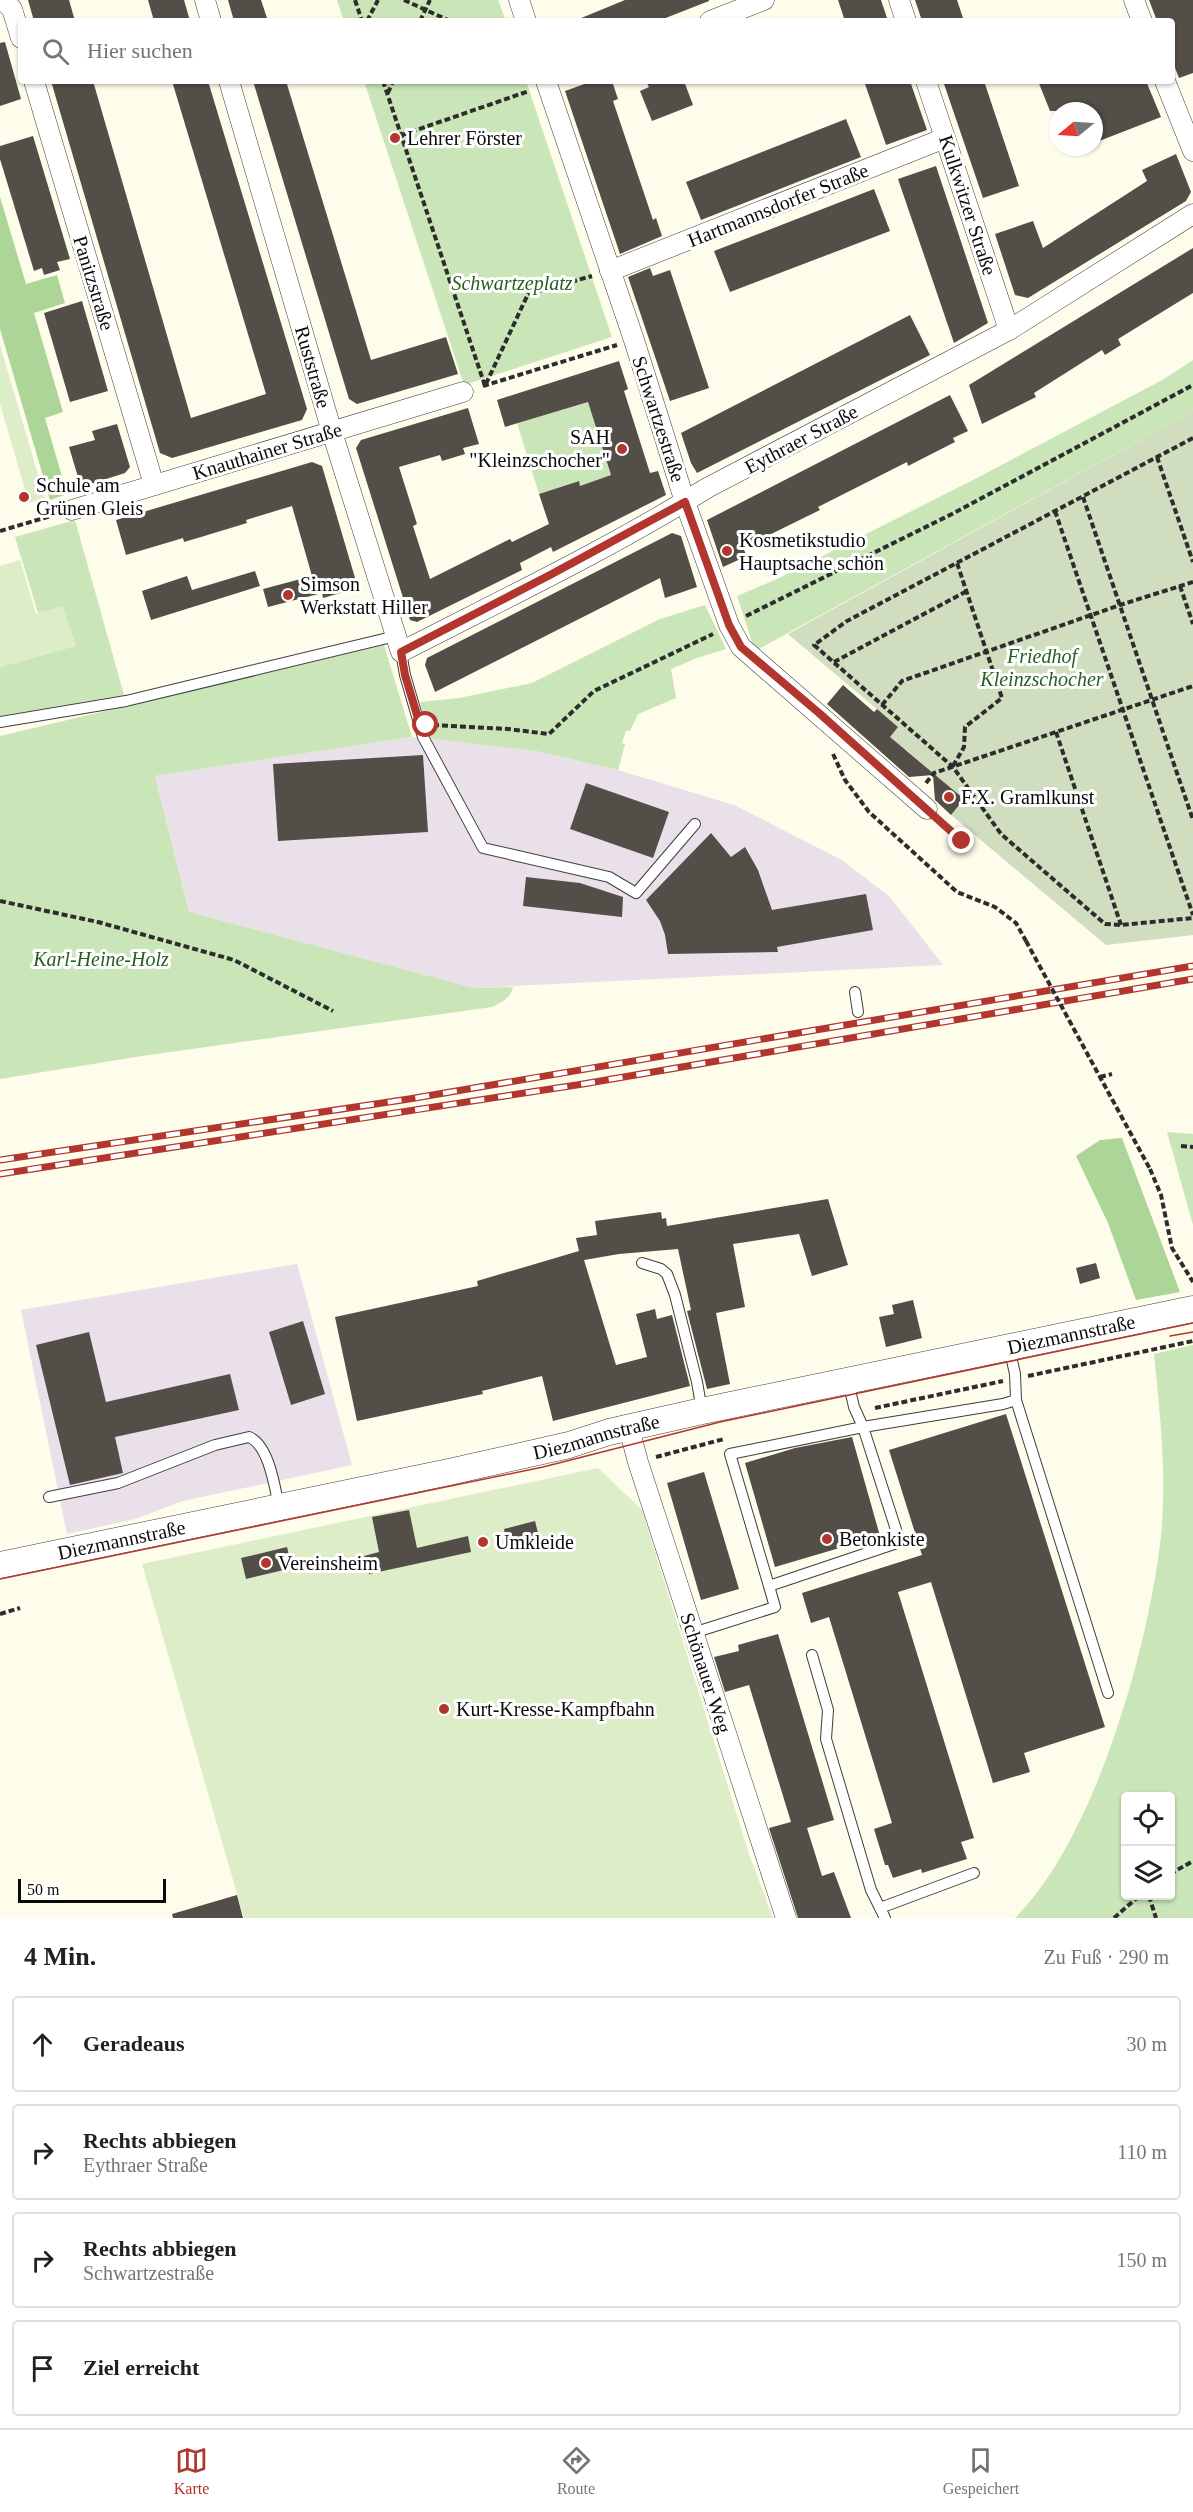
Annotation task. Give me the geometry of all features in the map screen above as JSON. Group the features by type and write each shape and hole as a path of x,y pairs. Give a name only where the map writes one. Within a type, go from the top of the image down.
{"street":[{"path":"3,0 12,9 18,28"},
{"path":"205,0 210,18"},
{"path":"519,0 525,18"},
{"path":"718,18 764,0"},
{"path":"899,0 905,18"},
{"path":"1134,0 1141,18"},
{"name":"Panitzstraße","path":"35,84 154,485"},
{"name":"Ruststraße","path":"230,84 332,432 398,644"},
{"name":"Schwartzestraße","path":"551,84 685,502 729,625 741,647 921,803"},
{"name":"Kulkwitzer Straße","path":"927,84 1009,330"},
{"path":"1166,84 1193,151"},
{"name":"Hartmannsdorfer Straße","path":"610,271 945,138"},
{"name":"Eythraer Straße","path":"398,644 550,575 1009,330 1193,214"},
{"name":"Knauthainer Straße","path":"72,510 462,392"},
{"name":"Diezmannstraße","path":"0,1565 547,1451 702,1411 1193,1309"},
{"name":"Schönauer Weg","path":"629,1428 638,1462 786,1918"}],"lane":[{"path":"0,722 126,701 398,644 423,737 483,848 609,877 636,893 695,824"},
{"path":"855,992 858,1012"},
{"path":"642,1263 661,1269 667,1274 675,1294 702,1411"},
{"path":"1009,1347 1015,1378 1016,1400 1108,1693"},
{"path":"769,1586 900,1542 863,1427 856,1412 848,1381"},
{"path":"693,1633 775,1607 730,1454 863,1427 1004,1404 1016,1400"},
{"path":"49,1497 118,1483 214,1445 249,1437 260,1444 274,1480 279,1508"},
{"path":"812,1655 828,1710 826,1739 871,1890 883,1913 974,1873"}],"path":[{"path":"355,0 361,18"},
{"path":"369,18 378,0"},
{"path":"404,0 443,18"},
{"path":"421,18 430,0"},
{"path":"384,84 484,386"},
{"path":"387,94 392,84"},
{"path":"402,135 544,84"},
{"path":"484,386 528,294 610,271"},
{"path":"462,392 634,340"},
{"path":"744,617 954,513 1193,385"},
{"path":"1055,511 1193,916 1122,925 1106,924 1001,834 952,767 814,645 847,621 1193,438"},
{"path":"1157,457 1193,562"},
{"path":"1083,497 1193,820"},
{"path":"0,531 72,510"},
{"path":"952,767 964,747 965,727 1002,698 957,563"},
{"path":"882,705 902,681 1193,582"},
{"path":"1180,586 1193,624"},
{"path":"834,662 966,591"},
{"path":"420,725 459,725 549,734 594,691 716,632"},
{"path":"962,841 921,803 934,773 1193,686"},
{"path":"819,713 845,780 869,812 957,892 995,907 1016,923 1150,1169 1161,1195 1173,1248 1193,1282"},
{"path":"1056,732 1122,925"},
{"path":"0,901 98,922 234,960 333,1011"},
{"path":"1100,1077 1112,1074"},
{"path":"1181,1146 1193,1147"},
{"path":"856,1412 1193,1341"},
{"path":"638,1462 733,1437"},
{"path":"0,1614 20,1608"},
{"path":"1175,1871 1193,1861"},
{"path":"1114,1918 1134,1900"},
{"path":"1150,1900 1156,1918"}],"shaded area":[{"path":"412,737 466,741 536,751 618,770 734,805 842,860 890,897 943,965 474,988 189,912 155,776"},
{"path":"297,1264 352,1465 183,1501 135,1519 67,1534 21,1310"}],"green space":[{"path":"337,0 498,0 505,18 343,18"},
{"name":"Schwartzeplatz","path":"365,84 527,84 612,337 464,385"},
{"path":"0,197 26,284 57,275 65,303 34,313 63,412 45,418 67,494 50,500 0,329"},
{"path":"0,345 45,498 29,503 0,404"},
{"path":"1193,360 1193,411 755,651 737,596 777,579 975,479 1164,379"},
{"path":"588,402 611,475 580,486 578,481 539,494 517,423"},
{"name":"Friedhof Kleinzschocher","path":"1193,411 1193,935 1106,945 951,815 964,799 905,749 900,753 886,741 898,727 788,634"},
{"path":"75,520 124,695 0,716 0,667 75,646 63,607 38,613 15,537"},
{"path":"20,560 36,614 63,606 76,646 0,667 0,566"},
{"path":"705,605 726,649 671,669 676,698 638,714 630,731 626,731 618,770 536,751 429,738 420,702 459,698 532,683 660,619"},
{"name":"Karl-Heine-Holz","path":"384,645 412,737 155,776 189,912 474,988 513,987 508,997 492,1007 142,1056 0,1079 0,736"},
{"path":"1167,1132 1193,1134 1193,1225"},
{"path":"1122,1138 1180,1292 1136,1300 1108,1223 1076,1156 1100,1140"},
{"path":"1193,1345 1193,1918 1015,1918 1044,1883 1070,1840 1114,1739 1131,1684 1155,1581 1161,1536 1163,1490 1154,1354"},
{"name":"Kurt-Kresse-Kampfbahn","path":"598,1468 642,1510 749,1854 773,1918 244,1918 142,1564"}],"building":[{"path":"28,0 69,0 74,18 33,18"},
{"path":"148,0 184,0 189,18 153,18"},
{"path":"228,0 261,0 267,18 233,18"},
{"path":"625,0 709,0 666,18 581,18"},
{"path":"838,0 881,0 887,18 844,18"},
{"path":"915,0 957,0 963,18 921,18"},
{"path":"1149,0 1193,0 1193,73 1179,78 1175,68 1175,18 1156,18"},
{"path":"5,42 21,99 0,106 0,43"},
{"path":"52,84 94,84 191,418 266,394 173,84 209,84 307,409 302,420 172,458 160,453"},
{"path":"254,84 287,84 371,360 446,337 458,374 357,404 349,399"},
{"path":"585,84 613,84 618,99 613,101 653,220 656,218 662,236 620,254 565,91"},
{"path":"648,84 685,84 693,105 652,121 640,91 649,87"},
{"path":"865,84 911,84 927,130 886,145"},
{"path":"944,84 985,84 1019,186 983,198"},
{"path":"1039,84 1147,84 1161,117 1103,140 1103,102 1049,102 1049,108"},
{"path":"846,119 861,157 701,220 686,182"},
{"path":"33,136 70,259 57,262 60,270 44,275 42,268 34,271 0,159 0,146"},
{"path":"1176,154 1191,192 1186,201 1028,298 1015,295 995,234 1033,221 1043,248 1147,181 1142,170"},
{"path":"936,166 988,323 954,343 898,179"},
{"path":"874,189 890,231 730,292 714,251"},
{"path":"1193,248 1193,293 1118,339 1121,345 1105,355 1102,350 1034,393 1036,397 982,424 969,385"},
{"path":"650,268 653,276 670,270 709,388 670,401 628,277"},
{"path":"82,301 108,391 70,402 44,313"},
{"path":"910,315 930,355 697,473 691,463 681,433"},
{"path":"619,361 628,389 624,391 650,473 658,471 666,495 553,552 551,547 520,563 522,570 417,622 410,620 356,448 361,440 468,408 479,444 463,448 465,454 442,461 440,455 399,467 417,524 413,526 430,579 510,539 512,542 549,524 539,494 579,481 580,486 611,475 588,402 505,427 497,400"},
{"path":"950,395 968,431 953,438 955,442 908,466 907,462 818,507 820,510 743,548 747,556 723,567 707,520"},
{"path":"117,424 130,467 125,473 81,487 69,447 95,440 92,431"},
{"path":"312,462 322,466 358,588 323,598 322,593 268,607 263,589 312,576 292,506 201,537 184,542 183,538 126,555 116,520"},
{"path":"672,533 681,536 697,587 665,598 660,578 435,692 425,665 427,658"},
{"path":"255,571 260,586 151,620 142,591 187,576 192,590"},
{"path":"843,685 874,712 877,709 898,727 890,737 964,799 951,815 935,800 933,775 909,777 827,704"},
{"path":"423,755 428,832 278,841 273,764"},
{"path":"586,783 669,812 653,858 570,829"},
{"path":"711,833 731,857 745,847 758,870 772,910 866,894 873,930 777,947 778,952 668,954 660,921 646,900"},
{"path":"526,877 580,883 623,897 622,917 523,906"},
{"path":"828,1199 848,1265 812,1276 799,1234 733,1244 745,1307 716,1313 730,1384 707,1389 687,1311 691,1310 678,1249 619,1254 584,1260 616,1365 647,1357 636,1314 655,1309 657,1319 672,1315 690,1386 553,1421 542,1376 482,1391 483,1394 357,1421 335,1317 478,1286 477,1281 579,1251 576,1238 597,1235 595,1221 661,1212 662,1219 666,1218 667,1226"},
{"path":"1096,1263 1100,1278 1080,1284 1076,1268"},
{"path":"913,1300 922,1338 886,1347 879,1317 894,1314 892,1305"},
{"path":"303,1321 325,1394 291,1405 269,1332"},
{"path":"89,1332 106,1402 230,1374 239,1410 115,1437 123,1473 70,1485 36,1345"},
{"path":"1006,1414 1105,1727 1024,1753 1030,1772 993,1783 931,1582 898,1592 974,1838 961,1842 967,1859 922,1873 921,1869 893,1878 888,1865 885,1865 874,1829 892,1823 829,1617 811,1623 802,1593 922,1555 889,1450"},
{"path":"852,1437 880,1536 775,1567 745,1463 795,1448"},
{"path":"704,1472 739,1589 701,1600 667,1483"},
{"path":"409,1510 417,1548 468,1536 471,1552 369,1574 364,1556 379,1552 372,1517"},
{"path":"535,1521 539,1537 507,1545 504,1529"},
{"name":"Vereinsheim","path":"287,1547 292,1568 246,1579 241,1558"},
{"path":"778,1634 834,1820 807,1828 822,1876 834,1872 851,1918 798,1918 769,1828 791,1822 749,1685 725,1692 714,1657 739,1651 738,1645"},
{"path":"237,1895 243,1918 173,1918 172,1914"}],"tram line":[{"path":"0,1579 543,1467 720,1422 1193,1323"},
{"path":"1170,1336 1193,1332"}],"railway":[{"path":"0,1160 409,1099 1193,966"},
{"path":"0,1174 583,1084 1193,979"}],"place":[{"name":"Lehrer Förster","path":"395,138"},
{"name":"SAH \"Kleinzschocher\"","path":"622,449"},
{"name":"Schule am Grünen Gleis","path":"24,497"},
{"name":"Kosmetikstudio Hauptsache schön","path":"727,551"},
{"name":"Simson Werkstatt Hiller","path":"288,595"},
{"name":"F.X. Gramlkunst","path":"949,797"},
{"name":"Betonkiste","path":"827,1539"},
{"name":"Umkleide","path":"483,1542"},
{"name":"Vereinsheim","path":"266,1563"},
{"name":"Kurt-Kresse-Kampfbahn","path":"444,1709"}],"route":[{"path":"426,725 420,725 405,675 401,652 685,502 729,625 741,647 819,713 962,841"}]}
